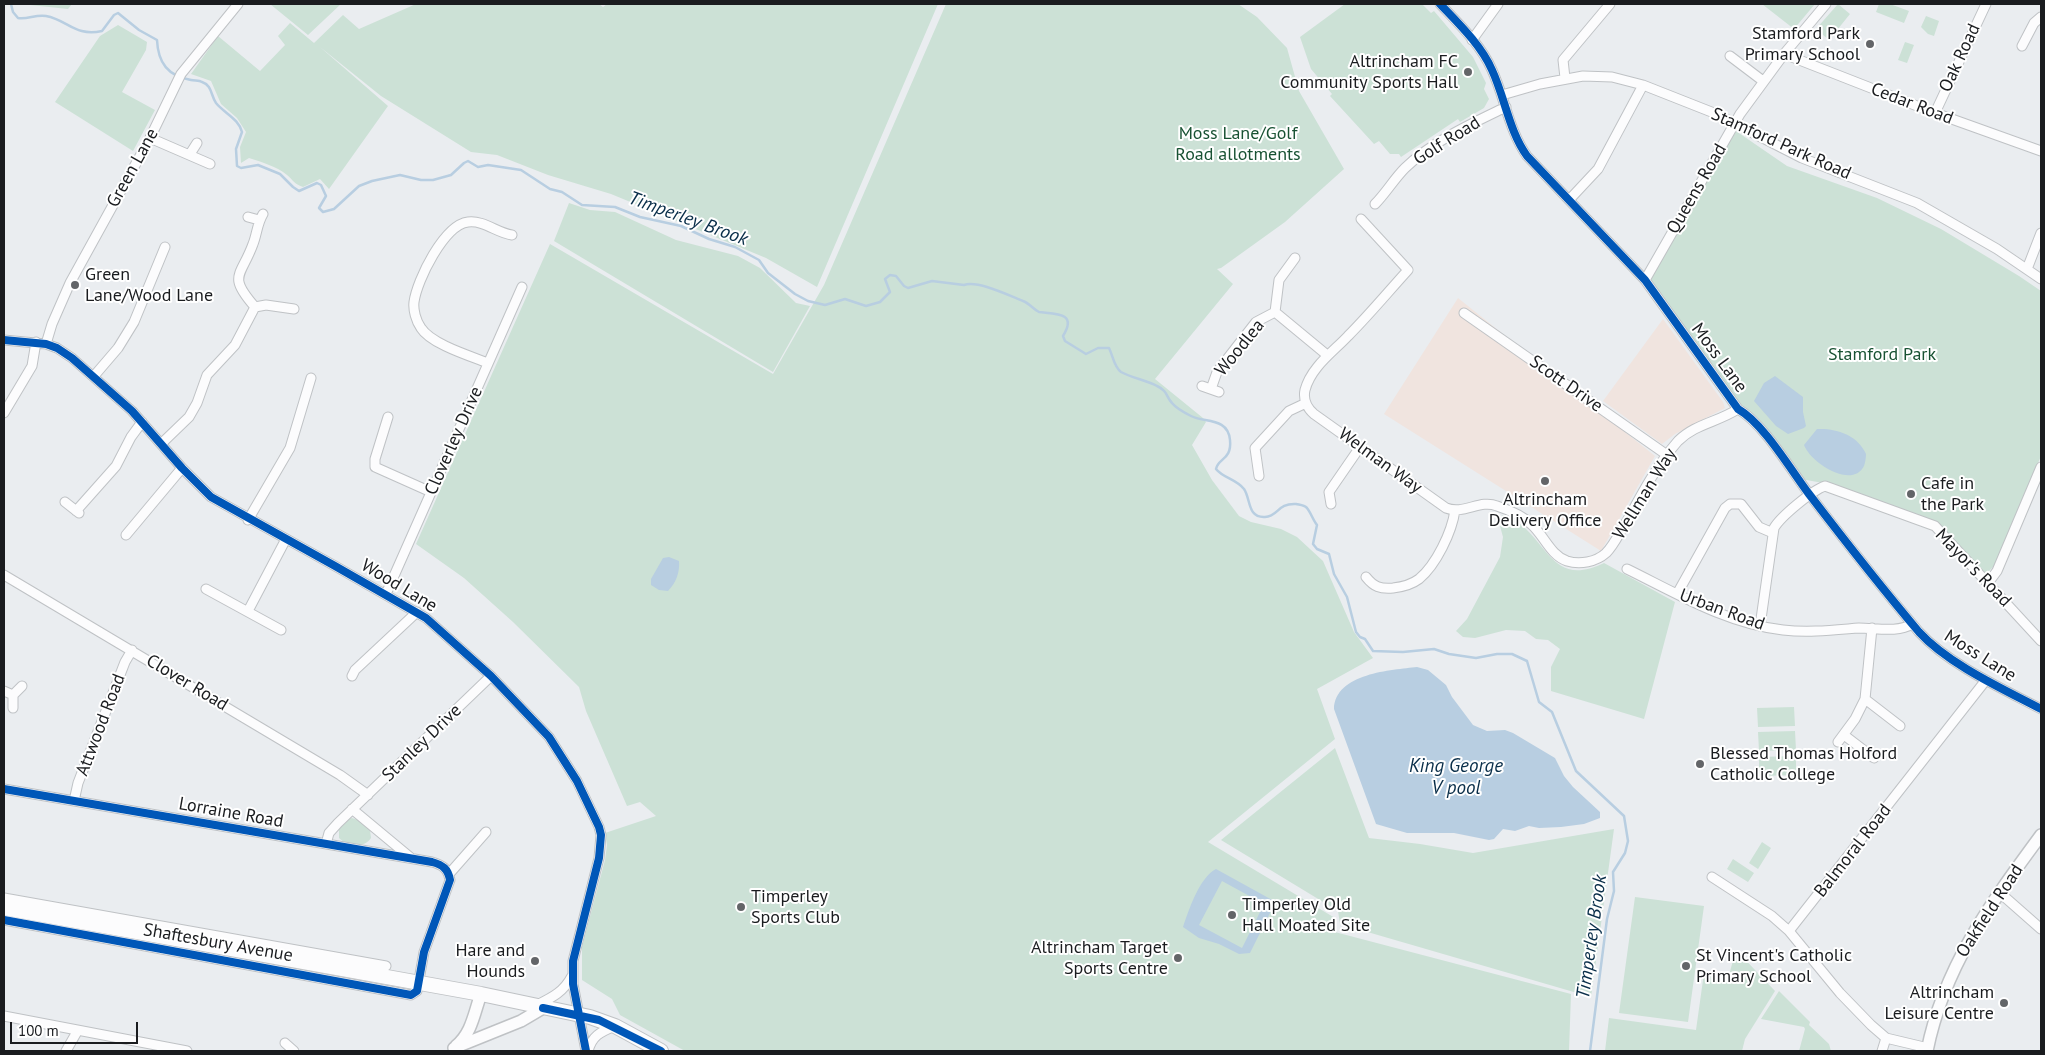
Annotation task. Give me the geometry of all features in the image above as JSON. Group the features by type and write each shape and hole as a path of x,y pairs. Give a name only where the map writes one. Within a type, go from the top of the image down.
{"highway":[{"name":"Shaftesbury Avenue","path":"4,908 359,968 419,984 482,994 579,1014 615,1026 662,1051"}],"main road":[{"name":"Oakfield Road","path":"1927,1050 1940,1006 1954,970 1975,929 1999,892 2041,835"},
{"path":"451,1050 467,1034 482,994"},
{"path":"451,1050 527,1018 539,1007"}],"street":[{"name":"Green Lane","path":"46,344 52,324 70,283 150,138 179,77 238,4"},
{"name":"Moss Lane","path":"1440,4 1472,40 1490,65 1523,150 1535,166 1645,280 1738,409 1749,416 1763,432 1912,624 1930,643 1986,680 2041,709"},
{"path":"1472,40 1498,4"},
{"path":"1565,78 1563,60 1610,4"},
{"name":"Queens Road","path":"1645,280 1734,124 1763,81 1826,4"},
{"name":"Oak Road","path":"1935,113 1986,4"},
{"path":"2022,46 2034,23 2041,17"},
{"name":"Cedar Road","path":"1784,54 1935,113 2041,151"},
{"path":"1730,56 1763,81"},
{"name":"Stamford Park Road","path":"1502,95 1565,78 1583,76 1606,76 1644,85 1704,109 1793,153 1930,210 1997,249 2041,279"},
{"path":"1569,200 1598,169 1644,85"},
{"name":"Golf Road","path":"1375,204 1400,174 1419,156 1447,138 1506,107"},
{"path":"150,138 210,164"},
{"path":"190,154 197,143"},
{"path":"248,217 261,217 253,245 237,280 255,307"},
{"path":"1260,476 1255,448 1288,411 1306,403 1305,396 1308,384 1327,355 1348,336 1408,270 1361,219"},
{"path":"488,363 426,334 419,324 414,302 427,268 448,233 463,223 470,222 482,223 491,232 512,235"},
{"path":"2027,269 2041,233"},
{"path":"94,376 118,348 134,322 165,247"},
{"path":"1295,258 1279,280 1274,312 1327,355"},
{"name":"Cloverley Drive","path":"386,594 522,287"},
{"path":"255,307 266,305 294,309"},
{"path":"161,444 189,417 197,403 207,375 235,346 255,307"},
{"name":"Woodlea","path":"1211,389 1217,372 1256,322 1263,316 1274,312"},
{"name":"Scott Drive","path":"1464,314 1667,455"},
{"name":"Wood Lane","path":"4,340 36,342 62,351 94,376 142,422 182,468 211,497 248,520 417,612 456,643 535,722 560,752 577,781 599,826 601,851 575,948 573,974 579,1014"},
{"path":"4,413 32,366 36,342"},
{"path":"248,520 290,448 310,377"},
{"name":"Welman Way","path":"1306,403 1314,414 1437,502 1455,510"},
{"name":"Wellman Way","path":"1455,510 1487,504 1506,510 1531,524 1553,552 1567,561 1585,562 1600,558 1607,552 1667,455 1679,440 1694,428 1723,418 1738,409"},
{"path":"388,417 374,459 375,467 431,492"},
{"path":"65,502 78,512 116,466 131,437 142,422"},
{"path":"1331,504 1329,492 1360,447"},
{"path":"1988,583 1997,571 2041,467"},
{"path":"126,534 182,468"},
{"name":"Mayor's Road","path":"1810,495 1826,486 1932,525 1942,533 2041,641"},
{"path":"1760,626 1772,532 1780,520 1810,495"},
{"path":"1677,594 1725,508 1730,504 1741,504 1759,527 1772,532"},
{"path":"1366,577 1377,592 1400,587 1419,579 1428,570 1446,539 1451,529 1455,510"},
{"path":"248,611 286,539"},
{"name":"Urban Road","path":"1627,569 1716,612 1760,626 1803,632 1872,628 1900,629 1912,624"},
{"name":"Clover Road","path":"4,575 340,774 368,795"},
{"path":"206,589 281,630"},
{"path":"352,676 355,670 417,612"},
{"path":"1872,628 1865,699 1841,739 1874,758"},
{"name":"Attwood Road","path":"74,801 78,783 125,662 132,650"},
{"name":"Stanley Drive","path":"326,844 332,829 491,676"},
{"name":"Balmoral Road","path":"1789,931 1986,680"},
{"path":"13,708 14,695 22,686"},
{"path":"4,691 14,695"},
{"path":"1865,699 1900,726"},
{"name":"Lorraine Road","path":"4,789 411,859 437,864 444,867 449,874"},
{"path":"352,809 411,859"},
{"path":"419,984 424,952 450,883 449,874 486,832"},
{"path":"1712,876 1772,916 1789,931 1840,993 1886,1038 1927,1050"},
{"path":"1999,892 2040,931"},
{"name":"Shaftesbury Avenue","path":"4,898 359,968"},
{"name":"Shaftesbury Avenue","path":"4,920 382,975"},
{"path":"539,1007 567,986 573,974"},
{"path":"579,1014 587,1051"},
{"path":"4,1016 187,1051"},
{"path":"587,1051 592,1038 602,1031 615,1026"},
{"path":"66,1051 78,1030"},
{"path":"1882,1051 1886,1038"},
{"path":"285,1043 294,1051"}],"shaded area":[{"path":"1458,298 1655,456 1601,551 1384,414"},
{"path":"1663,319 1723,402 1725,408 1675,434 1662,444 1603,401"}],"green space":[{"path":"21,4 72,4 68,9"},
{"path":"270,4 341,4 308,35"},
{"path":"416,4 599,4 603,7 607,4 938,4 817,287 766,258 611,194 548,175 497,155 471,152 381,96 320,47 388,106 329,189 320,179 303,187 300,186 278,169 249,158 241,163 240,147 246,132 237,118 221,104 211,81 191,74 218,36 260,71 285,45 278,36 290,23 314,43 343,15 359,29"},
{"name":"Moss Lane/Golf Road allotments","path":"946,4 1238,4 1257,17 1287,48 1299,91 1344,169 1285,222 1217,269 1233,284 1155,379 1206,422 1192,445 1212,480 1239,516 1251,522 1281,529 1297,537 1323,561 1354,632 1373,658 1317,689 1335,739 1208,842 1335,918 1331,931 1571,994 1569,1051 685,1051 620,1015 612,999 582,980 582,947 605,860 607,845 605,833 656,816 640,802 627,806 586,711 579,687 513,622 464,578 416,544 550,244 773,374 824,285"},
{"path":"1345,4 1422,4 1431,13 1434,11 1473,57 1486,83 1484,89 1489,99 1484,108 1460,122 1458,119 1401,157 1399,154 1390,154 1379,141 1374,144 1330,96 1332,94 1311,69 1300,37"},
{"path":"1762,4 1815,4 1794,29"},
{"path":"1838,4 1850,14 1829,40 1816,29"},
{"path":"1879,4 1890,4 1909,11 1904,23 1876,12"},
{"path":"1926,16 1939,21 1934,36 1928,34 1921,27"},
{"path":"118,25 147,42 146,50 122,92 155,110 133,151 55,102 100,36"},
{"path":"1905,42 1914,45 1907,63 1898,60"},
{"name":"Stamford Park","path":"1736,131 1787,166 1877,198 1941,229 2041,291 2041,456 1996,564 1984,576 1944,532 1823,483 1801,479 1720,379 1649,279"},
{"path":"569,203 590,210 615,212 676,240 738,256 760,268 796,303 810,306 773,372 554,241"},
{"path":"1502,515 1519,523 1554,561 1563,567 1574,570 1588,569 1604,563 1675,602 1644,719 1551,691 1551,667 1560,649 1548,640 1536,639 1525,631 1506,630 1475,638 1463,637 1456,631 1467,619 1500,557 1503,537 1500,526"},
{"path":"1794,707 1795,726 1758,727 1757,708"},
{"path":"1795,731 1796,750 1759,751 1758,732"},
{"path":"1335,748 1369,838 1473,853 1614,829 1591,997 1340,924 1338,911 1221,840"},
{"path":"1796,756 1796,775 1759,776 1759,757"},
{"path":"352,818 358,820 370,830 371,838 364,844 346,843 339,838 339,827"},
{"path":"1762,842 1771,848 1758,869 1749,863"},
{"path":"1733,859 1754,873 1748,882 1727,869"},
{"path":"1635,897 1704,906 1688,1022 1619,1013"},
{"path":"1736,950 1775,991 1745,1039 1742,1051 1605,1051 1609,1018 1696,1030 1704,973 1729,975"},
{"path":"1779,991 1810,1022 1809,1025 1829,1044 1831,1051 1799,1051 1804,1027 1761,1019"}],"water":[{"path":"1775,376 1803,397 1803,412 1806,426 1804,428 1788,434 1776,426 1754,401 1764,383"},
{"path":"1817,429 1839,431 1858,442 1866,454 1864,466 1858,473 1850,475 1841,474 1832,471 1814,459 1804,445"},
{"path":"669,557 679,561 678,573 668,591 659,590 651,585 651,579 663,558"},
{"name":"King George V pool","path":"1417,667 1428,670 1446,685 1452,697 1473,725 1487,731 1505,730 1513,733 1555,758 1564,776 1573,787 1600,812 1600,818 1584,824 1561,827 1539,828 1529,826 1515,831 1503,829 1494,839 1489,840 1454,833 1407,833 1376,824 1334,709 1337,697 1344,688 1366,676 1380,672"},
{"path":"1216,869 1274,901 1273,907 1250,953 1239,954 1219,944 1199,938 1183,927 1188,911 1200,886 1210,873","holes":["1222,881 1264,904 1242,948 1199,925"]}],"waterway":[{"name":"Timperley Brook","path":"11,4 13,12 18,18 46,16 85,32 102,31 114,15 118,13 139,30 157,40 162,62 170,72 183,78 205,83 210,88 214,100 219,107 238,123 242,132 236,149 237,166 241,168 258,165 280,174 299,191 317,183 321,185 326,196 319,208 323,212 334,209 359,186 372,181 400,175 421,180 433,180 451,175 468,161 478,167 488,165 521,170 550,189 562,192 582,205 615,207 640,217 681,226 709,239 735,247 759,260 768,273 795,294 808,301 825,305 845,299 866,306 880,302 890,292 885,279 890,275 896,276 908,288 932,281 977,285 1002,292 1025,302 1039,312 1063,316 1068,322 1063,336 1065,341 1086,354 1098,348 1109,348 1115,364 1121,372 1161,388 1174,405 1189,415 1215,422 1225,428 1230,440 1230,447 1227,455 1217,465 1216,469 1244,489 1250,507 1255,514 1265,517 1270,516 1285,505 1290,504 1307,508 1317,525 1313,544 1317,549 1329,554 1334,574 1347,597 1356,632 1365,639 1373,651 1403,652 1434,649 1449,654 1476,658 1497,654 1512,654 1527,661 1539,702 1552,712 1576,771 1624,816 1628,841 1625,853 1613,872 1614,891 1607,919 1590,1051"}],"cycle path":[{"path":"1440,4 1482,52 1496,81 1511,125 1527,156 1645,280 1738,409 1748,416 1767,436 1836,529 1919,632 1931,644 1960,665 2041,709"},
{"path":"4,340 46,344 57,348 72,358 132,411 182,468 211,497 426,618 491,676 549,737 577,781 601,835 599,858 573,961 573,984 586,1051"},
{"path":"4,789 432,862 444,868 450,880 424,952 417,991 411,995 4,920"},
{"path":"543,1008 599,1020 661,1051"}],"place":[{"name":"Stamford Park Primary School","path":"1870,44"},
{"name":"Altrincham FC Community Sports Hall","path":"1468,72"},
{"name":"Green Lane/Wood Lane","path":"75,285"},
{"name":"Altrincham Delivery Office","path":"1545,481"},
{"name":"Cafe in the Park","path":"1911,494"},
{"name":"Blessed Thomas Holford Catholic College","path":"1700,764"},
{"name":"Timperley Sports Club","path":"741,907"},
{"name":"Timperley Old Hall Moated Site","path":"1232,915"},
{"name":"Altrincham Target Sports Centre","path":"1178,958"},
{"name":"Hare and Hounds","path":"535,961"},
{"name":"St Vincent's Catholic Primary School","path":"1686,966"},
{"name":"Altrincham Leisure Centre","path":"2004,1003"}]}
